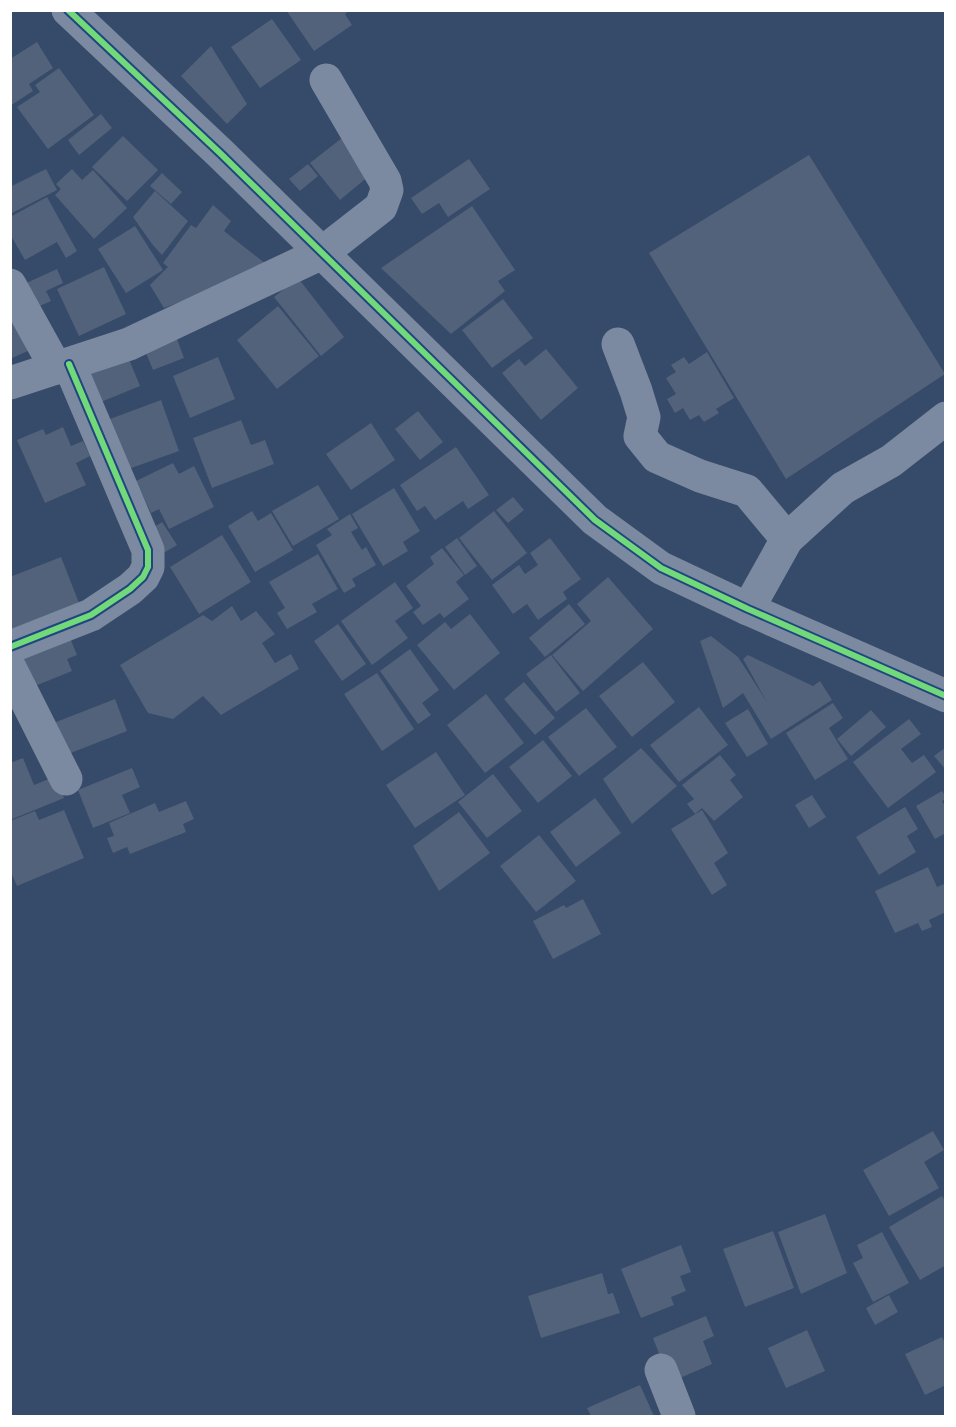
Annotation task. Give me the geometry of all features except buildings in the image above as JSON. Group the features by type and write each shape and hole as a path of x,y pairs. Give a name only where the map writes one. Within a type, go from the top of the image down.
{"street":[{"path":"68,10 221,154 595,520 661,568 945,696"},
{"path":"10,383 129,344 322,253 381,207 387,190 385,181 327,80"},
{"path":"10,285 62,366 148,550 148,567 143,577 130,589 92,615 10,647"},
{"path":"618,344 644,417 640,436 657,457 700,476 747,491 787,539"},
{"path":"748,609 787,539 843,488 891,460 945,418"},
{"path":"10,668 66,778"},
{"path":"661,1370 679,1416"}],"cycle path":[{"path":"68,10 221,154 595,520 661,568 946,696"},
{"path":"10,647 91,615 130,589 143,577 148,567 148,550 69,364"}]}
